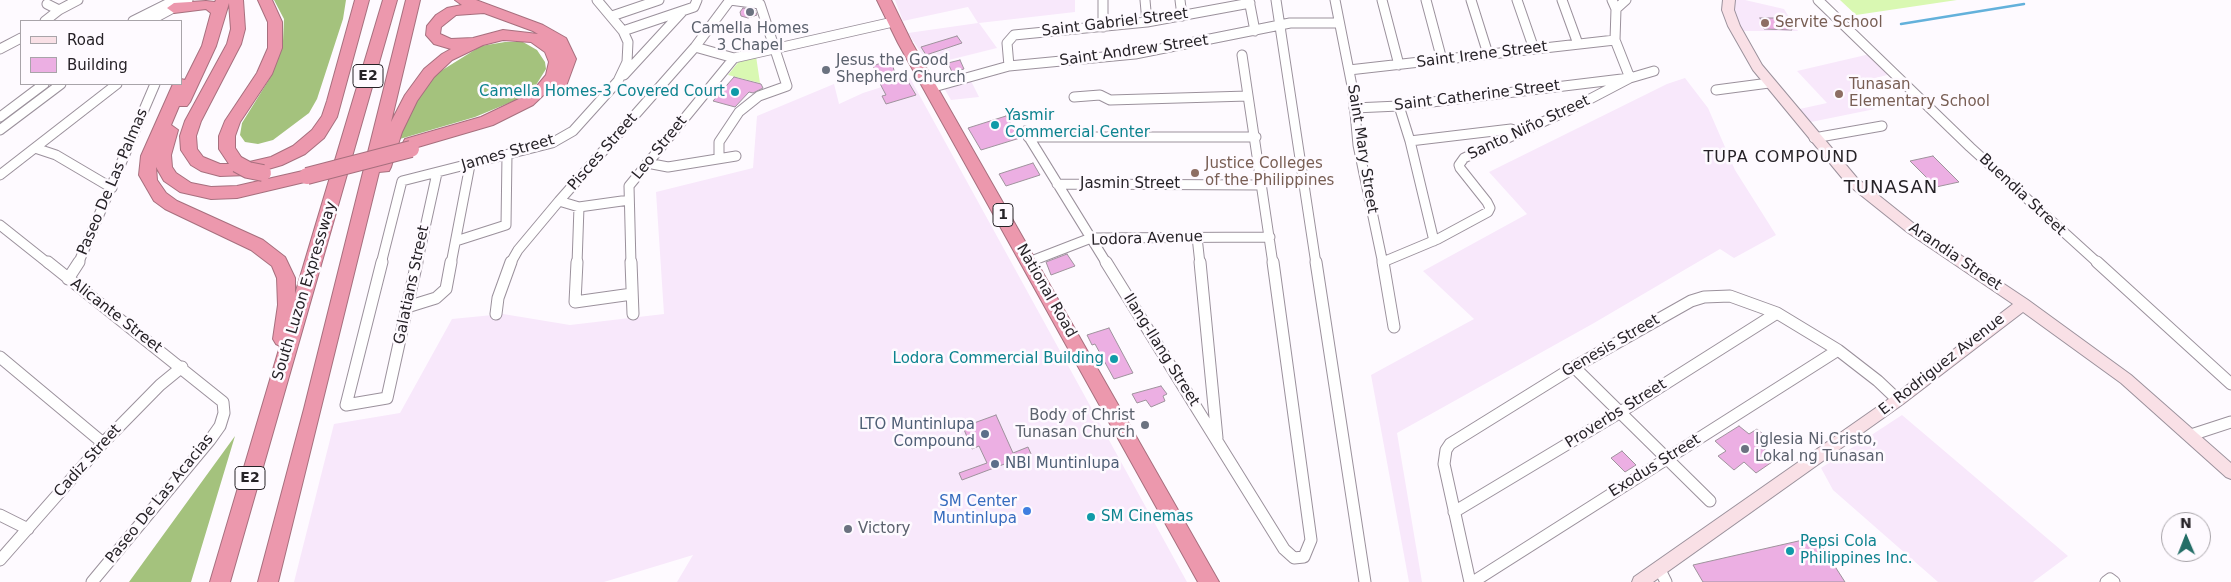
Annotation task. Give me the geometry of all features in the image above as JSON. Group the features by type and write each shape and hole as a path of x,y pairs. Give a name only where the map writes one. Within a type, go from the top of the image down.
{"highway":[{"path":"235,0 238,29 234,44 193,121 188,136 189,150 200,164 220,170 248,169 276,161 305,146 318,134 329,117 368,3"},
{"path":"235,0 215,62 177,136 172,155 175,167 181,175 192,182 225,188 263,183 308,173"},
{"path":"265,0 275,22 275,48 266,70 233,121 227,136 228,154 237,164 248,170 263,173 308,173"},
{"name":"South Luzon Expressway","path":"220,582 390,0"},
{"name":"South Luzon Expressway","path":"268,582 413,0"},
{"path":"221,7 209,46 168,136 163,155 166,172 175,182 186,188 211,193 257,189 308,173 411,146 477,132 510,120 541,104 559,86 566,71 569,59 561,41 538,28 462,0"},
{"name":"National Road","path":"884,0 893,22 1210,582"},
{"path":"347,152 348,99 368,3"},
{"path":"174,4 206,4 215,8 221,7"},
{"path":"182,81 198,47 221,7"},
{"path":"411,146 486,121 517,107 541,91 555,70 554,54 540,40 497,32 451,44 439,41 433,34 438,20 452,11 468,9 497,14"},
{"path":"362,207 380,175 404,112 429,73 447,57 470,44 494,37 521,35"},
{"path":"180,85 149,156 147,168 149,181 160,197 171,205 268,252 282,267 286,278 286,305 280,349 280,374"}],"street":[{"path":"46,20 59,10 78,0"},
{"path":"135,20 188,0"},
{"path":"612,16 659,0"},
{"path":"623,31 694,8 697,0"},
{"path":"719,158 719,142 739,112 759,96 786,86 776,49 760,4 730,0"},
{"name":"Pisces Street","path":"496,314 498,298 510,264 518,250 695,47 730,0"},
{"path":"1103,0 1103,27"},
{"path":"1145,0 1147,22"},
{"path":"1180,0 1182,16"},
{"path":"1276,0 1365,582"},
{"name":"Saint Mary Street","path":"1335,0 1349,70 1358,145 1383,262 1394,327"},
{"path":"1382,0 1399,65"},
{"path":"1426,0 1442,60"},
{"path":"1471,0 1488,54"},
{"path":"1517,0 1534,49"},
{"path":"1562,0 1578,44"},
{"path":"1612,0 1616,9 1615,40 1630,78 1654,71"},
{"path":"1616,9 1626,0"},
{"name":"Arandia Street","path":"1729,0 1728,10 1749,55 1769,83 1852,181 1912,229 2023,304 2126,379 2231,472"},
{"name":"Buendia Street","path":"1818,0 1985,161 2231,384"},
{"name":"James Street","path":"387,398 346,405 402,182 552,143 573,131 618,81 627,62 628,42 623,31 599,1"},
{"path":"1249,1 1255,31"},
{"name":"Saint Gabriel Street","path":"1009,66 1007,43 1010,37 1014,35 1147,22 1182,16 1218,4 1249,1"},
{"path":"47,4 59,10"},
{"path":"150,20 174,4"},
{"path":"618,81 682,12"},
{"path":"695,47 734,58 893,22"},
{"name":"Saint Andrew Street","path":"930,88 1009,66 1135,54 1290,24 1339,23"},
{"path":"0,49 20,39"},
{"name":"Saint Irene Street","path":"1349,70 1615,40"},
{"path":"1242,55 1270,237"},
{"name":"Leo Street","path":"633,314 629,186 734,58"},
{"name":"Saint Catherine Street","path":"1354,108 1399,106 1630,78"},
{"name":"Santo Niño Street","path":"1383,262 1434,241 1490,210 1487,202 1462,171 1461,161 1630,78"},
{"path":"1716,90 1769,83"},
{"path":"0,117 43,85"},
{"path":"0,130 60,85"},
{"path":"0,175 116,85"},
{"name":"Paseo De Las Palmas","path":"68,279 80,261 155,85"},
{"path":"1074,97 1100,95 1110,100 1119,100 1248,96"},
{"path":"1399,106 1410,141 1434,241"},
{"path":"1814,138 1882,126"},
{"path":"1410,141 1511,129 1521,132"},
{"name":"Ilang-Ilang Street","path":"1256,137 1026,134 1289,555 1294,558 1304,557 1312,540 1270,237"},
{"path":"35,148 56,155 112,188"},
{"path":"456,242 506,225 507,155"},
{"path":"647,164 668,167 736,156"},
{"path":"407,307 436,298 446,289 470,164"},
{"name":"Galatians Street","path":"387,398 437,172"},
{"name":"Jasmin Street","path":"1057,184 1262,185"},
{"path":"559,201 578,207 629,200"},
{"path":"578,207 575,302 632,294"},
{"name":"Alicante Street","path":"0,225 217,395 223,402 224,413"},
{"path":"1197,237 1218,442"},
{"name":"Lodora Avenue","path":"1029,262 1091,238 1270,237"},
{"name":"Genesis Street","path":"1472,582 1444,464 1446,450 1450,444 1574,367 1691,301 1704,296 1730,296 1777,313 1838,350 1878,381 1898,400"},
{"name":"E. Rodriguez Avenue","path":"1640,582 1898,400 2023,304"},
{"name":"Proverbs Street","path":"1454,512 1619,413 1777,313"},
{"name":"Exodus Street","path":"1472,582 1838,350"},
{"path":"0,357 103,443"},
{"name":"Cadiz Street","path":"0,560 103,443 160,385 182,367"},
{"path":"1574,367 1710,501"},
{"path":"1194,401 1213,398"},
{"name":"Paseo De Las Acacias","path":"92,582 210,440 220,426 224,413"},
{"path":"2191,435 2231,422"},
{"path":"0,515 28,529"},
{"path":"1659,568 1666,582"}],"shaded area":[{"path":"895,0 1075,0 1075,12 979,23 997,48 929,65 908,33 978,23 968,7 903,21"},
{"name":"Servite School","path":"1735,0 1745,0 1784,9 1798,31 1742,31 1733,15"},
{"name":"Tunasan Elementary School","path":"1870,54 1891,74 1851,84 1875,109 1806,123 1795,110 1827,103 1797,71"},
{"path":"910,78 1187,582 677,582 693,555 604,582 294,582 334,424 400,413 452,319 503,314 570,325 664,314 656,192 753,168 757,116 834,84 839,104 863,93"},
{"path":"1685,78 1708,108 1735,170 1776,235 1734,258 1720,249 1594,323 1397,433 1422,582 1409,582 1371,375 1474,319 1423,271 1527,214 1489,172 1667,84"},
{"path":"970,79 979,97 951,100 944,88"},
{"path":"1902,415 2068,556 2033,582 1938,582 1833,490 1821,468"}],"green space":[{"path":"274,0 346,0 343,19 317,99 309,113 273,140 258,144 245,142 240,135 242,123 270,78 283,41 284,19"},
{"path":"1840,0 1957,0 1856,15"},
{"path":"505,42 523,42 537,50 545,62 546,69 536,85 516,100 475,117 393,141 420,95 436,74 481,46"},
{"path":"756,56 760,83 728,75 740,60"},
{"path":"235,436 191,582 129,582"}],"building":[{"name":"Camella Homes 3 Chapel","path":"743,8 755,10 757,15 748,18 741,16 740,12"},
{"name":"Servite School","path":"1760,18 1786,18 1792,30 1764,29"},
{"path":"957,36 962,43 926,55 921,47"},
{"path":"891,59 895,74 903,73 916,95 886,104 882,96 886,95 873,66"},
{"path":"960,60 964,69 952,72 948,63"},
{"name":"Camella Homes-3 Covered Court","path":"734,77 761,84 763,88 753,93 749,92 735,107 713,101"},
{"name":"Yasmir Commercial Center","path":"1006,116 1020,138 981,150 968,128"},
{"path":"1933,156 1959,182 1936,187 1910,161"},
{"path":"1033,163 1040,175 1006,186 999,174"},
{"path":"1067,254 1075,266 1051,275 1046,262"},
{"name":"Lodora Commercial Building","path":"1109,328 1133,373 1114,379 1095,344 1092,345 1087,335"},
{"path":"1161,386 1167,394 1163,396 1165,401 1151,407 1146,400 1137,403 1132,394"},
{"path":"996,415 1013,453 1028,447 1031,454 962,480 959,473 987,463 979,446 972,449 963,427"},
{"name":"Iglesia Ni Cristo, Lokal ng Tunasan","path":"1739,426 1749,434 1757,429 1772,442 1763,448 1770,454 1766,457 1772,462 1756,473 1744,462 1734,470 1718,456 1726,451 1715,441"},
{"path":"1622,451 1636,465 1625,472 1611,458"},
{"name":"Pepsi Cola Philippines Inc.","path":"1816,537 1845,582 1703,582 1693,565"}],"waterway":[{"path":"1901,24 2024,4"}],"place":[{"name":"Camella Homes 3 Chapel","path":"750,12"},
{"name":"Servite School","path":"1765,23"},
{"name":"Jesus the Good Shepherd Church","path":"826,70"},
{"name":"Camella Homes-3 Covered Court","path":"735,92"},
{"name":"Tunasan Elementary School","path":"1839,94"},
{"name":"Yasmir Commercial Center","path":"995,125"},
{"name":"Justice Colleges of the Philippines","path":"1195,173"},
{"name":"Lodora Commercial Building","path":"1114,359"},
{"name":"Body of Christ Tunasan Church","path":"1145,425"},
{"name":"LTO Muntinlupa Compound","path":"985,434"},
{"name":"Iglesia Ni Cristo, Lokal ng Tunasan","path":"1745,449"},
{"name":"NBI Muntinlupa","path":"995,464"},
{"name":"SM Center Muntinlupa","path":"1027,511"},
{"name":"SM Cinemas","path":"1091,517"},
{"name":"Victory","path":"848,529"},
{"name":"Pepsi Cola Philippines Inc.","path":"1790,551"}],"district":[{"name":"TUPA COMPOUND","path":"1781,158"},
{"name":"TUNASAN","path":"1891,188"}]}
